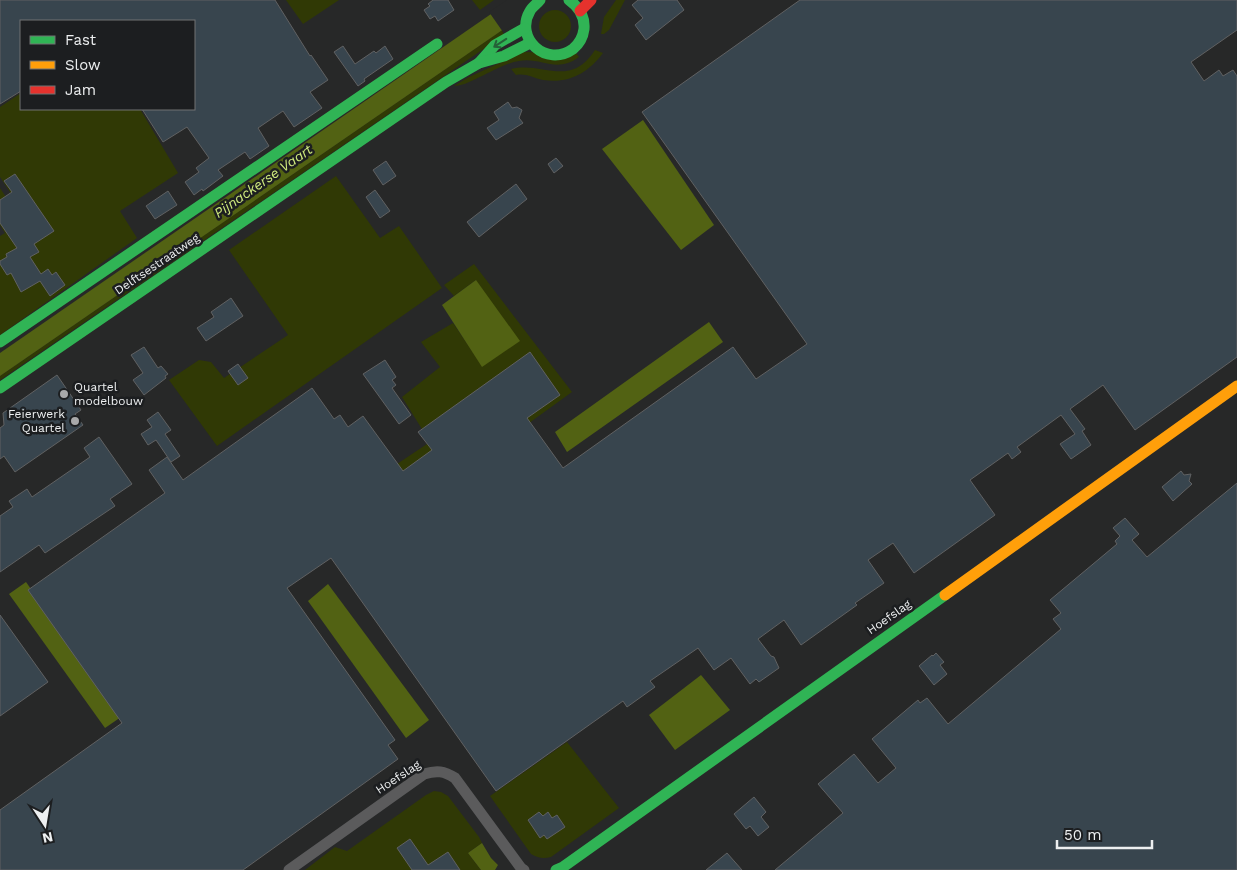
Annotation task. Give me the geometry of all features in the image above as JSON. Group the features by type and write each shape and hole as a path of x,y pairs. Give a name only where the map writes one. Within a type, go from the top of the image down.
{"street":[{"name":"Delftsestraatweg","path":"480,63 495,44 540,0"},
{"path":"525,16 530,43 542,53 550,55 566,53 573,50 578,44 584,30 583,17 569,0"},
{"path":"580,11 591,0"},
{"name":"Delftsestraatweg","path":"0,388 440,86 480,63 504,56 530,43"},
{"name":"Delftsestraatweg","path":"0,342 437,44"},
{"name":"Hoefslag","path":"556,870 1237,386"},
{"name":"Hoefslag","path":"289,870 424,774 436,770 446,772 455,778 524,870"}],"shaded area":[{"path":"286,0 339,0 303,24"},
{"path":"472,0 494,0 480,10"},
{"path":"616,0 625,0 609,30 601,34 604,17"},
{"path":"555,10 561,11 566,15 570,20 570,32 566,37 561,41 555,42 549,41 544,37 540,32 539,26 540,20 544,15 549,11"},
{"path":"502,30 504,35 0,380 0,376"},
{"path":"595,50 603,53 591,66 577,76 561,80 543,80 526,75 516,75 511,69 523,67 566,71 586,62"},
{"path":"524,52 576,53 579,57 571,62 556,65 527,60 519,61 502,66 468,83 454,86 469,77"},
{"path":"20,94 20,110 141,110 178,173 120,211 137,238 0,335 0,236 5,233 0,225 0,188 23,223 28,219 0,177 0,107"},
{"path":"336,176 380,238 399,226 442,288 217,446 169,380 199,360 211,362 224,378 288,335 229,250"},
{"path":"474,264 572,392 399,517 373,480 430,442 402,397 440,367 421,342 453,323 483,367 476,280 454,296 444,285"},
{"path":"567,742 619,808 551,857 538,857 531,854 490,796"},
{"path":"434,791 448,796 479,837 482,843 468,853 481,870 305,870 335,847 347,851"}],"water":[{"name":"Pijnackerse Vaart","path":"546,0 0,376 0,353 491,14"},
{"path":"643,120 714,225 681,250 602,149"},
{"path":"476,280 520,341 482,367 442,305"},
{"path":"709,322 723,342 567,452 555,432"},
{"path":"26,582 121,717 105,728 9,594"},
{"path":"328,584 429,720 406,738 308,601"},
{"path":"701,675 730,710 675,750 649,715"},
{"path":"482,843 491,858 498,865 495,870 481,870 468,853"}],"pier":[{"path":"507,0 548,0 503,32 489,12"}],"building":[{"path":"0,0 275,0 310,56 328,80 310,92 322,108 294,127 283,111 258,128 269,146 250,159 245,152 218,170 223,176 203,191 202,189 194,195 185,182 199,172 196,168 209,158 187,127 163,142 143,110 195,110 195,20 20,20 20,92 0,104"},
{"path":"433,0 448,0 454,10 438,21 435,16 430,19 424,10 430,6 428,4"},
{"path":"638,0 677,0 684,10 646,40 635,25 643,18 632,5"},
{"path":"800,0 1237,0 1237,30 1191,62 1204,81 1219,70 1223,76 1233,70 1237,76 1237,357 1135,430 1103,385 1070,409 1085,429 1082,431 1091,445 1071,459 1060,444 1075,434 1061,415 1017,447 1021,452 1012,459 1008,453 970,480 995,515 914,573 893,543 868,560 884,583 801,645 784,620 758,639 771,656 774,657 779,668 759,682 756,679 750,684 731,658 714,670 698,648 650,681 655,687 627,707 623,701 496,791 331,558 287,588 395,740 388,745 398,759 243,870 0,870 0,810 122,723 28,590 165,493 149,470 167,457 183,480 312,388 334,419 340,415 348,427 363,416 403,471 432,450 418,432 530,352 560,395 527,418 563,468 733,347 756,379 807,344 642,112"},
{"path":"343,46 355,64 385,46 393,59 364,79 365,81 358,86 334,52"},
{"path":"508,102 512,108 517,107 522,110 519,118 523,123 496,140 487,128 499,120 494,112"},
{"path":"556,158 563,166 554,173 548,164"},
{"path":"386,161 396,176 383,185 373,170"},
{"path":"15,174 54,231 34,244 39,252 30,257 41,274 48,269 52,275 56,272 65,285 50,296 40,281 21,292 11,273 7,275 0,264 0,261 7,257 6,254 17,248 0,223 0,200 12,192 4,181"},
{"path":"516,184 527,199 479,237 467,222"},
{"path":"375,190 390,211 380,218 366,197"},
{"path":"168,191 177,205 155,219 146,206"},
{"path":"231,298 243,316 206,341 197,328 214,317 211,312"},
{"path":"144,347 158,368 161,366 168,374 165,376 166,378 144,395 133,380 143,373 131,355"},
{"path":"385,360 396,377 392,380 396,385 392,388 411,415 399,424 363,374"},
{"path":"238,364 248,378 238,385 228,371"},
{"path":"57,375 81,410 75,414 83,425 15,472 4,456 0,459 0,428 4,425 3,413"},
{"path":"158,412 171,430 165,434 180,456 171,462 156,440 148,445 141,434 152,427 147,420"},
{"path":"99,437 132,484 110,499 115,506 45,553 39,545 0,572 0,516 13,507 9,501 27,489 32,497 90,457 84,448"},
{"path":"1181,471 1184,475 1191,474 1189,481 1192,484 1173,501 1162,487"},
{"path":"1237,483 1237,870 775,870 843,813 818,784 854,754 878,783 896,768 872,739 918,700 920,703 927,698 948,724 1061,629 1053,619 1061,613 1050,600 1117,544 1115,541 1120,536 1113,528 1125,518 1139,534 1132,540 1147,557"},
{"path":"0,615 48,682 0,716"},
{"path":"936,653 944,662 940,665 947,674 934,685 919,666"},
{"path":"754,797 766,812 761,817 769,827 758,836 750,826 746,829 734,814"},
{"path":"539,812 543,816 548,812 552,818 557,815 565,827 547,839 544,835 540,838 528,820"},
{"path":"410,839 428,865 448,852 460,870 412,870 397,848"},
{"path":"727,853 742,870 706,870"}],"traffic: fast":[{"path":"540,0 530,11 526,21 526,31 529,40 535,47 553,55 563,54 573,49 583,35 584,25 582,16 576,6 569,0"},
{"path":"479,63 495,45 525,28"},
{"path":"0,388 446,82 479,63 504,56 530,43"},
{"path":"0,342 437,44"},
{"path":"556,870 563,867 945,595"}],"traffic: slow":[{"path":"945,595 1237,386"}],"traffic: jam":[{"path":"580,11 591,0"}],"place":[{"name":"Quartel modelbouw","path":"64,394"},
{"name":"Feierwerk Quartel","path":"75,421"}]}
